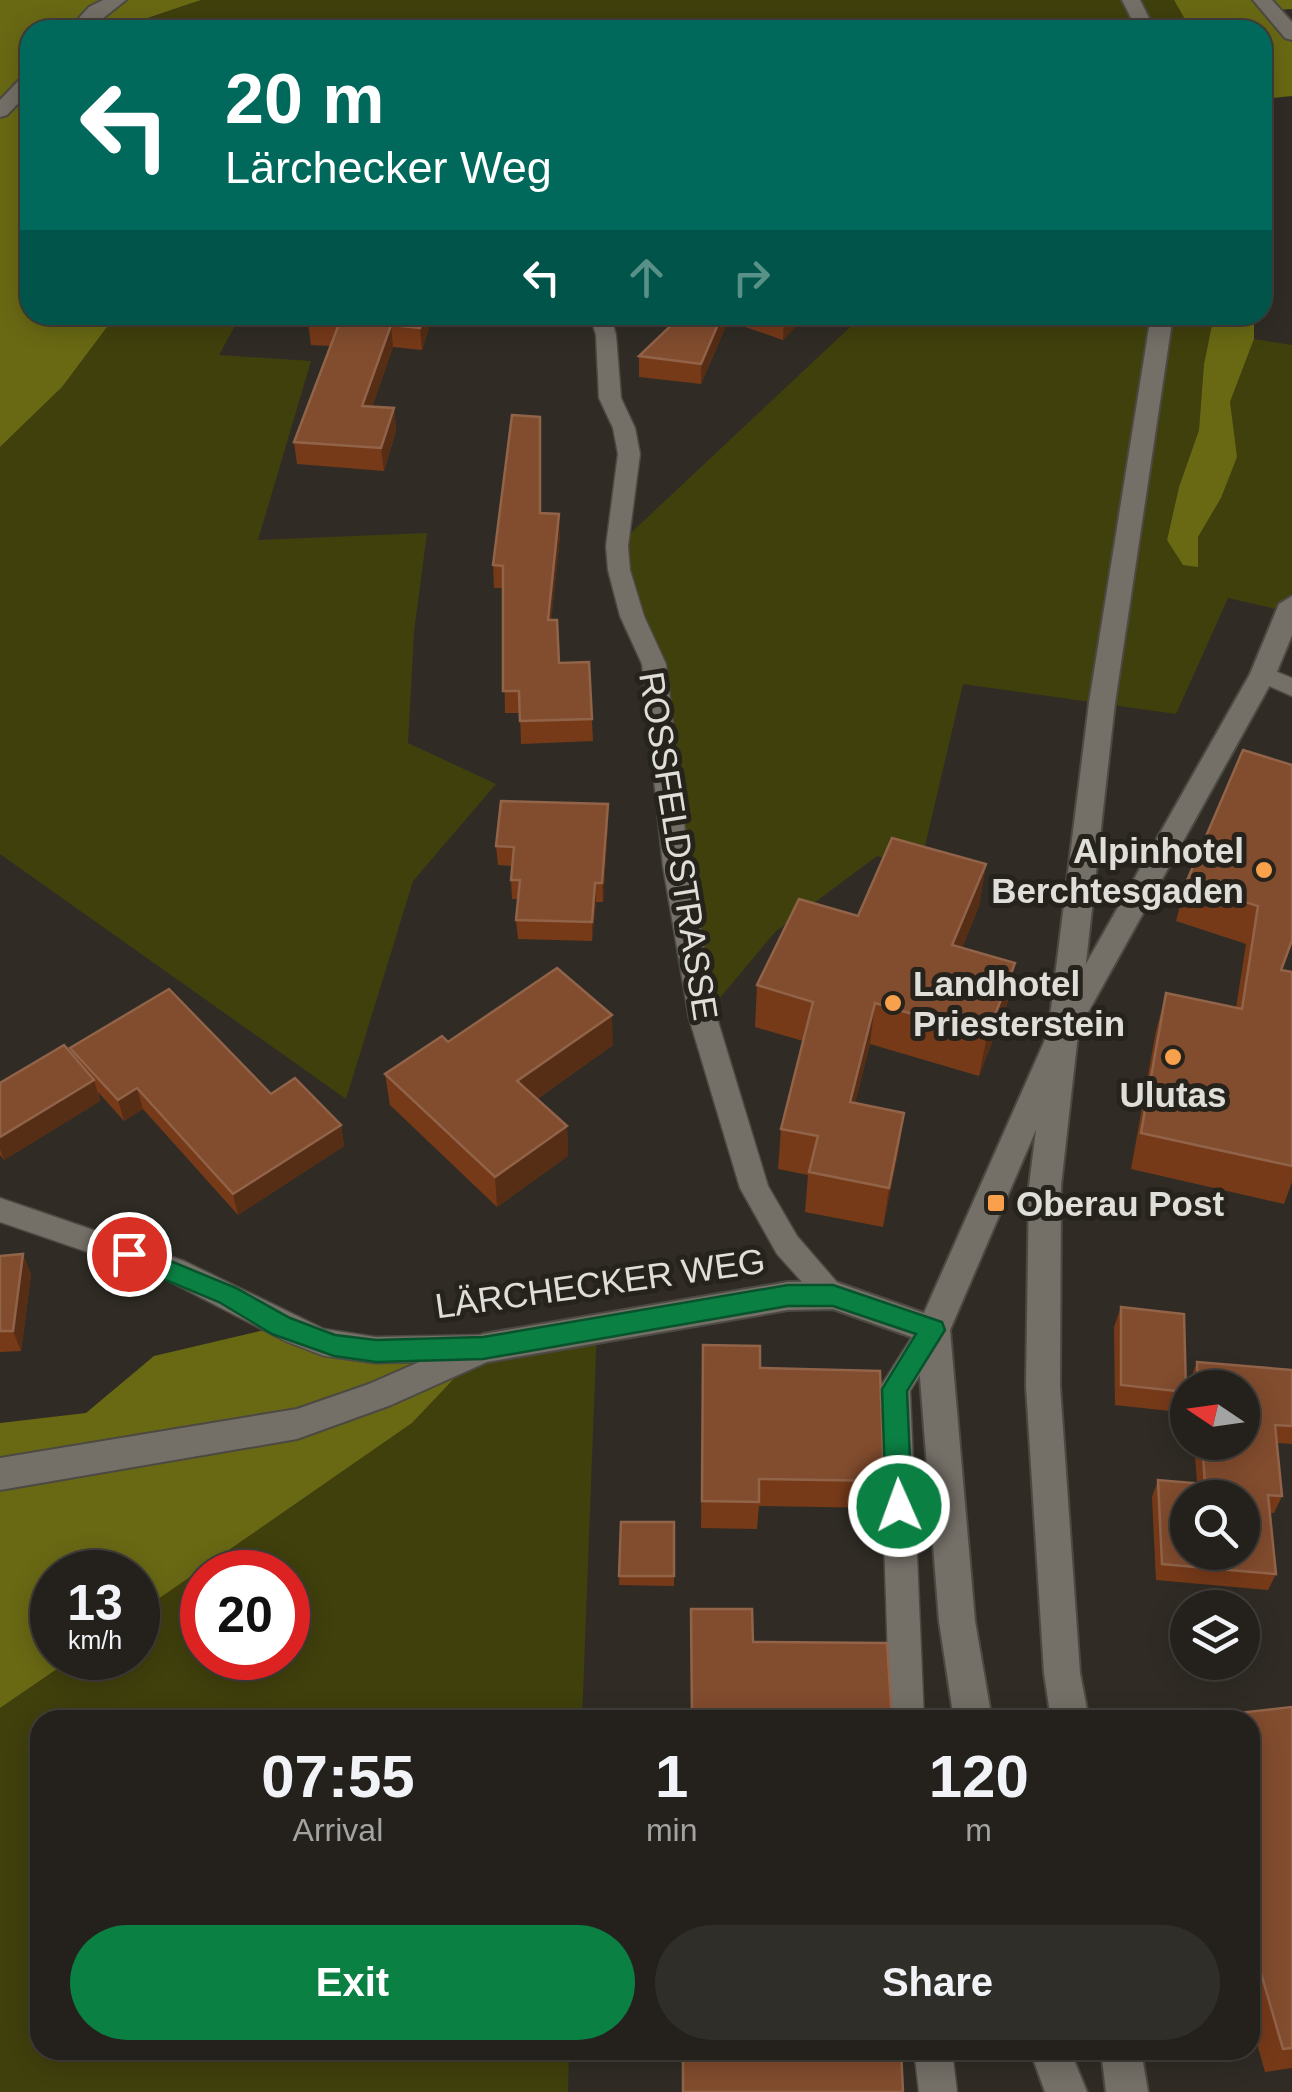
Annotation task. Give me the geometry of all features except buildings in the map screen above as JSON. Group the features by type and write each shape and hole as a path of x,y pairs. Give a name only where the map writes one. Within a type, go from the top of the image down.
{"street":[{"path":"87,20 117,0"},
{"path":"1262,0 1292,34"},
{"path":"0,111 20,90"},
{"path":"1068,1710 1062,1672 1043,1386 1045,1186 1102,703 1160,325"},
{"path":"971,1710 957,1621 933,1330 1066,1024 1262,674 1292,604"},
{"name":"LÄRCHECKER WEG","path":"483,1348 788,1296 833,1295 933,1330"},
{"path":"0,1474 297,1424 379,1394 483,1348"},
{"path":"1054,2060 1066,2092"},
{"path":"1123,2060 1128,2092"}],"lane":[{"name":"ROSSFELDSTRASSE","path":"603,325 610,398 624,428 629,454 617,546 620,570 632,616 654,664 676,866 703,1018 754,1188 787,1245 833,1295"},
{"path":"1262,674 1292,688"},
{"name":"LÄRCHECKER WEG","path":"0,1210 159,1265 228,1295 281,1326 334,1346 376,1351 483,1348"},
{"path":"908,1710 894,1389 933,1330"},
{"path":"934,2060 938,2092"}],"shaded area":[{"path":"0,0 201,0 148,20 20,20 20,325 108,325 62,387 0,447"},
{"path":"201,0 1174,0 1185,20 147,20"},
{"path":"1174,0 1292,0 1292,9 1272,10 1292,34 1292,96 1272,98 1272,20 1185,20"},
{"path":"108,325 236,325 219,355 311,361 258,540 427,533 414,632 408,743 496,784 413,881 346,1099 0,854 0,447 62,387"},
{"path":"852,325 1212,325 1204,364 1199,430 1179,487 1167,540 1197,567 1198,537 1221,498 1236,457 1230,402 1254,339 1292,345 1289,612 1228,598 1176,714 963,684 920,867 877,856 775,932 703,1018 664,730 617,546"},
{"path":"1212,325 1254,325 1254,339 1230,402 1237,457 1221,498 1198,537 1198,567 1183,565 1167,540 1179,487 1199,430 1204,364"},
{"path":"281,1326 334,1345 483,1348 412,1423 229,1550 180,1550 180,1584 160,1598 160,1550 30,1550 30,1680 41,1680 0,1708 0,1423 86,1413 154,1356"},
{"path":"597,1326 582,1710 30,1710 30,2060 569,2060 568,2092 0,2092 0,1708 41,1680 160,1680 160,1598 180,1584 180,1680 310,1680 310,1550 229,1550 412,1423 483,1348"}],"place":[{"name":"Alpinhotel Berchtesgaden","path":"1264,870"},
{"name":"Landhotel Priesterstein","path":"893,1003"},
{"name":"Ulutas","path":"1173,1057"},
{"name":"Oberau Post","path":"996,1203"}],"route":[{"path":"129,1254 228,1295 281,1326 334,1346 376,1351 483,1348 788,1296 833,1295 933,1330 894,1389 899,1506"}]}
